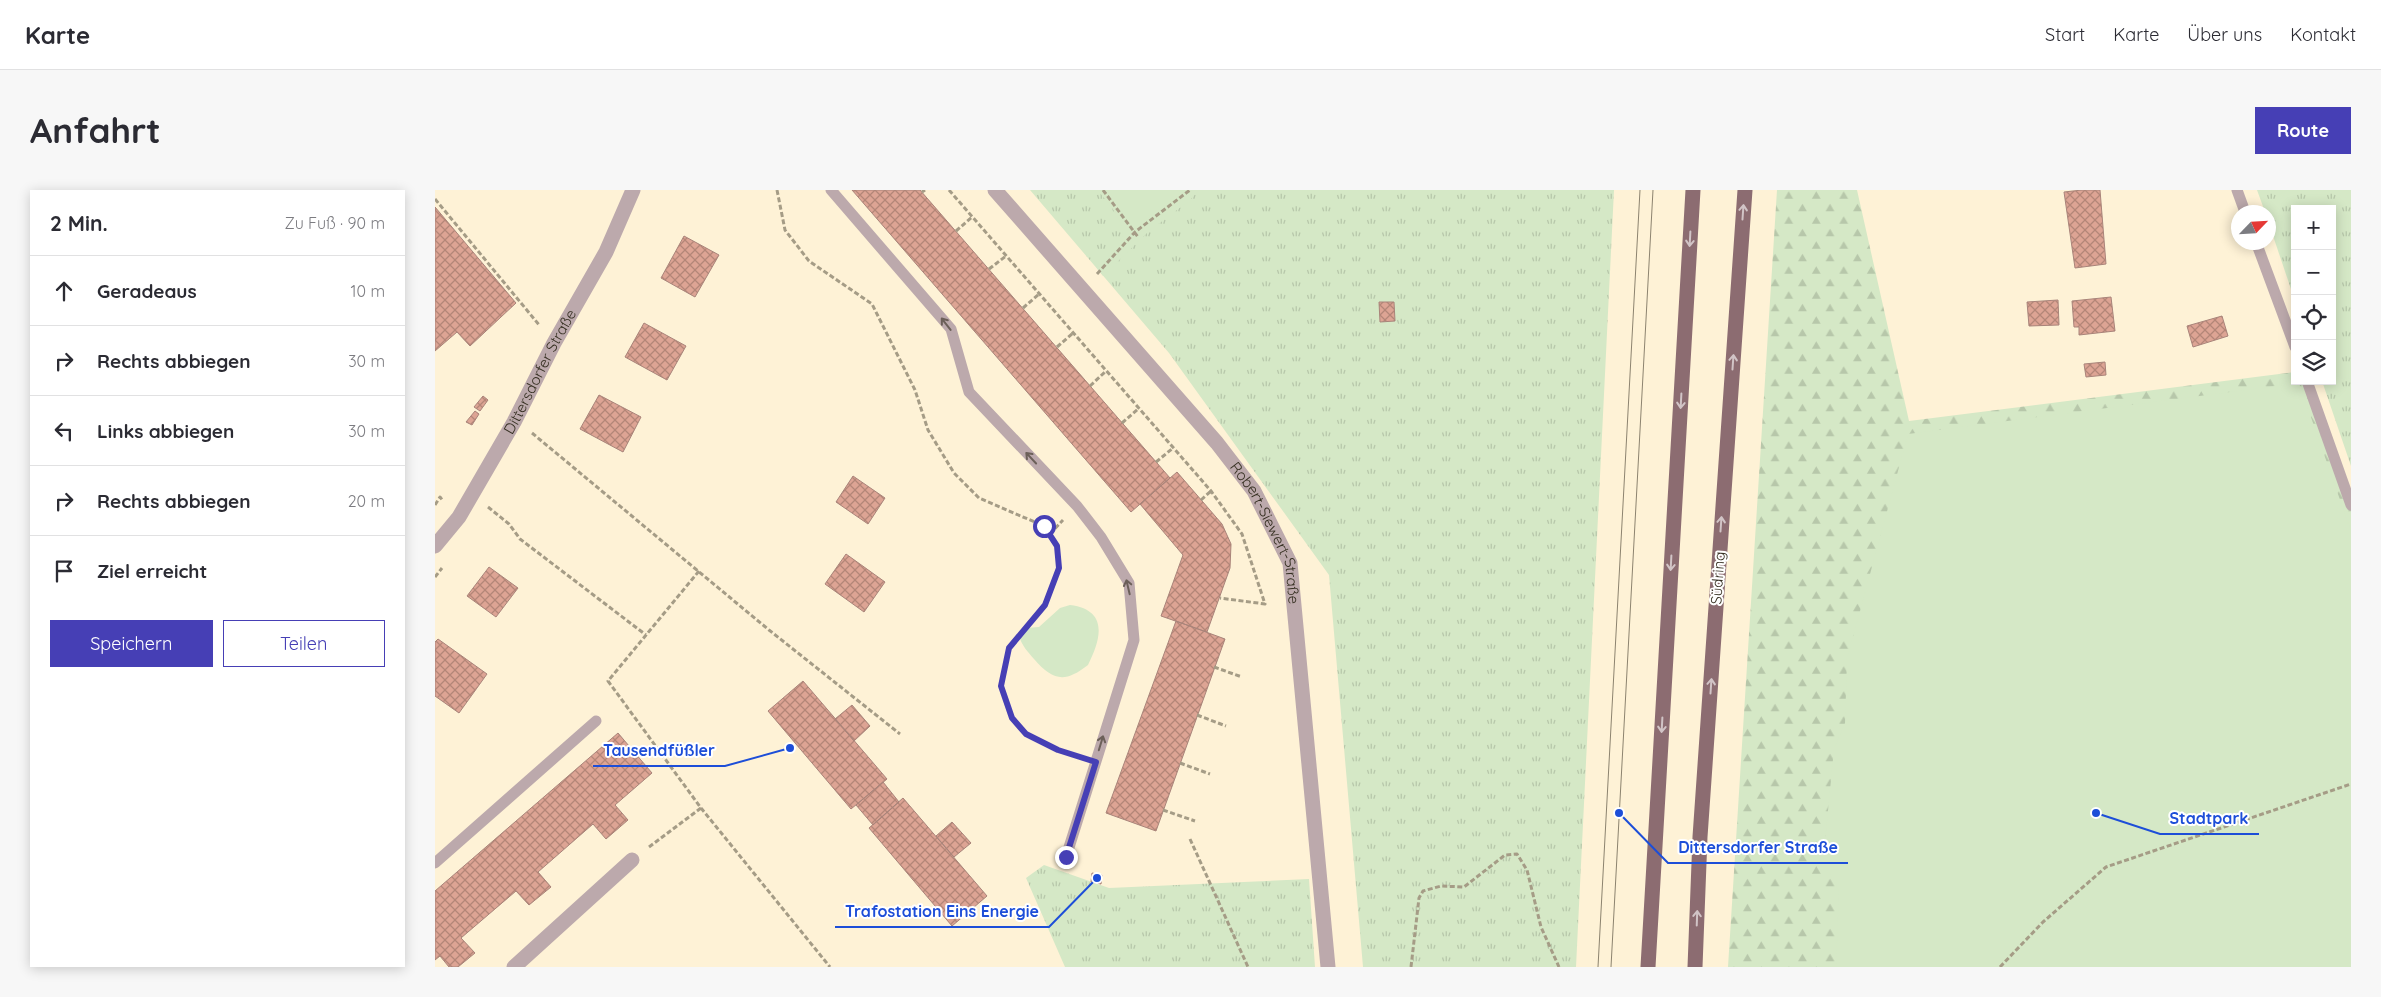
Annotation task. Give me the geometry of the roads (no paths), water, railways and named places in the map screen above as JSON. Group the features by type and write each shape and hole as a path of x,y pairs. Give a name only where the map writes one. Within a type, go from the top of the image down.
{"main road":[{"path":"1648,967 1693,190"},
{"name":"Südring","path":"1695,967 1701,827 1745,190"}],"street":[{"name":"Dittersdorfer Straße","path":"435,546 459,517 515,422 555,343 606,252 633,190"},
{"name":"Robert-Siewert-Straße","path":"995,190 1217,443 1254,491 1290,563 1328,967"},
{"path":"514,967 632,860"}],"lane":[{"path":"831,190 951,329 969,392 1077,506 1101,537 1129,582 1134,640 1066,857"},
{"path":"2237,190 2242,205"},
{"path":"2259,250 2292,340"},
{"path":"2308,385 2351,505"},
{"path":"435,862 596,721"}],"tram line":[{"path":"1598,967 1640,190"},
{"path":"1611,967 1653,190"}],"place":[{"name":"Tausendfüßler","path":"790,748"},
{"name":"Dittersdorfer Straße","path":"1619,813"},
{"name":"Stadtpark","path":"2096,813"},
{"name":"Trafostation Eins Energie","path":"1097,878"}]}
